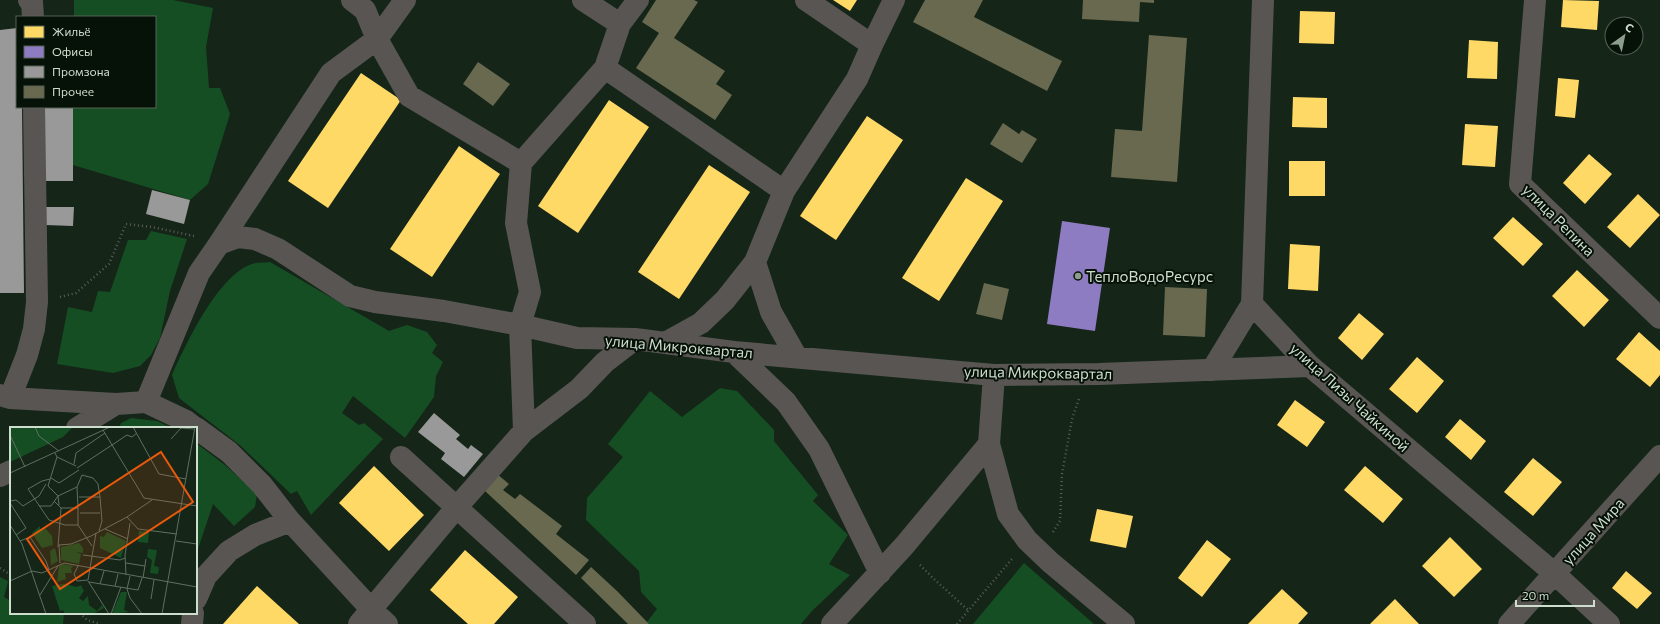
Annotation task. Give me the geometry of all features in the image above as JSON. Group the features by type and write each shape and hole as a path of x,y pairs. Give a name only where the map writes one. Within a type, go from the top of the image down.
{"street":[{"path":"29,0 32,2 32,16"},
{"path":"352,0 365,10 377,39 408,96 521,163"},
{"path":"146,402 199,273 331,73 377,39 405,0"},
{"path":"583,0 620,24"},
{"path":"524,431 520,325 530,292 516,223 521,163 605,68 620,24 638,0"},
{"path":"806,0 872,45"},
{"path":"665,343 700,323 725,300 755,262 784,192 857,79 894,0"},
{"path":"1212,370 1252,304 1263,0"},
{"name":"улица Репина","path":"1535,0 1520,184 1660,318"},
{"path":"605,68 784,192"},
{"path":"34,108 36,302 34,329 27,355 5,396 116,404 146,402 186,421 195,427"},
{"name":"улица Микроквартал","path":"219,244 238,237 255,239 278,249 350,296 375,302 444,311 520,325 578,338 635,339 734,352 796,356 994,375 1098,374 1310,366"},
{"path":"755,262 771,312 796,356"},
{"name":"улица Лизы Чайкиной","path":"1252,304 1310,366 1555,574 1609,624"},
{"path":"365,616 456,508 524,431 579,389 605,362 635,339"},
{"path":"734,352 786,402 819,450 880,573"},
{"path":"994,375 988,444 1008,514 1028,540 1050,562 1124,624"},
{"path":"79,427 116,404"},
{"path":"197,429 229,452 256,479 365,616 387,624"},
{"path":"832,624 904,546 988,444"},
{"name":"улица Мира","path":"1509,624 1660,456"},
{"path":"401,457 585,624"},
{"path":"0,476 10,471"},
{"path":"197,597 206,576 228,550 255,535 290,521"},
{"path":"192,624 193,614"}],"path":[{"path":"36,302 76,293 109,264 126,224 183,233 219,244"},
{"path":"1050,562 1050,543 1054,529 1060,521 1062,474 1072,419 1080,395 1098,374"},
{"path":"957,624 1013,557"},
{"path":"0,568 10,574"},
{"path":"935,580 968,610"},
{"path":"81,614 87,620 100,624"}],"green space":[{"path":"74,0 173,0 213,8 206,47 209,88 220,88 230,114 208,184 190,200 73,165 73,108 156,108 156,16 74,16"},
{"path":"151,231 187,239 170,291 160,338 151,355 140,366 113,373 57,364 68,307 92,312 98,291 110,292 128,240 146,240"},
{"path":"270,262 389,331 407,325 427,332 437,345 432,353 443,362 436,376 434,397 405,438 353,396 342,413 359,425 364,423 383,439 311,515 297,491 291,494 241,446 179,398 172,375 194,329 204,312 227,282 239,271 252,264"},
{"path":"720,388 737,391 774,430 774,441 818,495 813,501 848,535 829,564 850,575 812,611 801,624 649,624 647,622 657,609 641,592 639,571 586,520 587,498 623,457 608,444 650,391 682,417"},
{"path":"131,418 157,421 170,427 119,427 121,423"},
{"path":"197,444 225,465 257,494 255,507 234,526 213,504 198,549"},
{"path":"1024,563 1094,624 973,624"},
{"path":"0,577 8,581 4,597 10,600 10,614 64,614 63,624 0,624"}],"building: Жильё":[{"path":"833,0 857,0 850,11"},
{"path":"1563,0 1599,1 1597,30 1561,27"},
{"path":"1300,11 1335,12 1334,44 1299,43"},
{"path":"1469,40 1498,42 1497,79 1467,78"},
{"path":"361,73 401,100 328,208 288,181"},
{"path":"1558,78 1579,80 1575,118 1555,116"},
{"path":"1293,97 1327,98 1327,128 1292,127"},
{"path":"609,100 649,127 578,233 538,206"},
{"path":"867,116 903,140 836,240 800,216"},
{"path":"1465,124 1498,126 1495,167 1462,165"},
{"path":"459,146 500,174 432,277 390,249"},
{"path":"1589,154 1612,174 1585,204 1563,183"},
{"path":"1289,161 1325,161 1325,196 1289,196"},
{"path":"709,165 750,192 679,299 638,272"},
{"path":"966,178 1003,201 939,301 902,278"},
{"path":"1638,194 1660,215 1630,248 1607,227"},
{"path":"1513,217 1543,244 1523,266 1493,238"},
{"path":"1290,244 1320,246 1318,291 1288,289"},
{"path":"1577,270 1609,300 1584,327 1552,296"},
{"path":"1359,313 1384,334 1362,360 1338,338"},
{"path":"1639,332 1660,351 1660,375 1650,387 1616,359"},
{"path":"1417,357 1444,381 1417,413 1389,389"},
{"path":"1295,400 1325,422 1307,447 1277,425"},
{"path":"1460,419 1486,441 1471,460 1445,437"},
{"path":"1533,458 1562,482 1533,516 1504,492"},
{"path":"374,466 424,515 389,551 339,503"},
{"path":"1365,466 1403,499 1383,523 1344,490"},
{"path":"1097,509 1133,516 1126,548 1090,541"},
{"path":"1450,537 1482,569 1454,597 1422,566"},
{"path":"1207,540 1231,559 1202,597 1178,578"},
{"path":"465,550 518,597 494,624 468,624 430,590"},
{"path":"1626,571 1652,593 1637,609 1612,588"},
{"path":"257,586 299,624 223,624"},
{"path":"1282,589 1308,613 1298,624 1248,624"},
{"path":"1395,599 1419,624 1370,624"}],"building: Офисы":[{"name":"ТеплоВодоРесурс","path":"1062,221 1110,228 1095,331 1047,324"}],"building: Промзона":[{"path":"16,28 16,108 22,108 24,293 0,293 0,30"},
{"path":"45,108 73,108 73,181 44,181"},
{"path":"152,190 190,200 184,224 146,214"},
{"path":"45,207 74,207 73,226 45,225"},
{"path":"434,413 460,435 456,439 468,449 471,445 483,454 464,477 441,459 445,453 418,432"}],"building: Прочее":[{"path":"656,0 694,0 698,2 674,38 725,71 716,84 732,95 715,120 636,68 659,33 642,22"},
{"path":"925,0 983,0 974,17 1062,61 1047,91 913,22"},
{"path":"1083,0 1154,0 1154,3 1140,2 1139,22 1082,19"},
{"path":"1149,35 1187,38 1177,182 1111,177 1115,129 1142,131"},
{"path":"478,62 510,84 493,106 463,84"},
{"path":"1003,123 1019,134 1022,130 1037,139 1022,163 990,144"},
{"path":"984,283 1009,289 1002,320 976,314"},
{"path":"1165,287 1207,289 1205,337 1163,335"},
{"path":"497,474 509,484 503,490 515,499 520,494 562,526 556,534 589,560 576,575 485,491"},
{"path":"591,567 649,624 628,624 581,578"}],"place":[{"name":"ТеплоВодоРесурс","path":"1078,276"}]}
